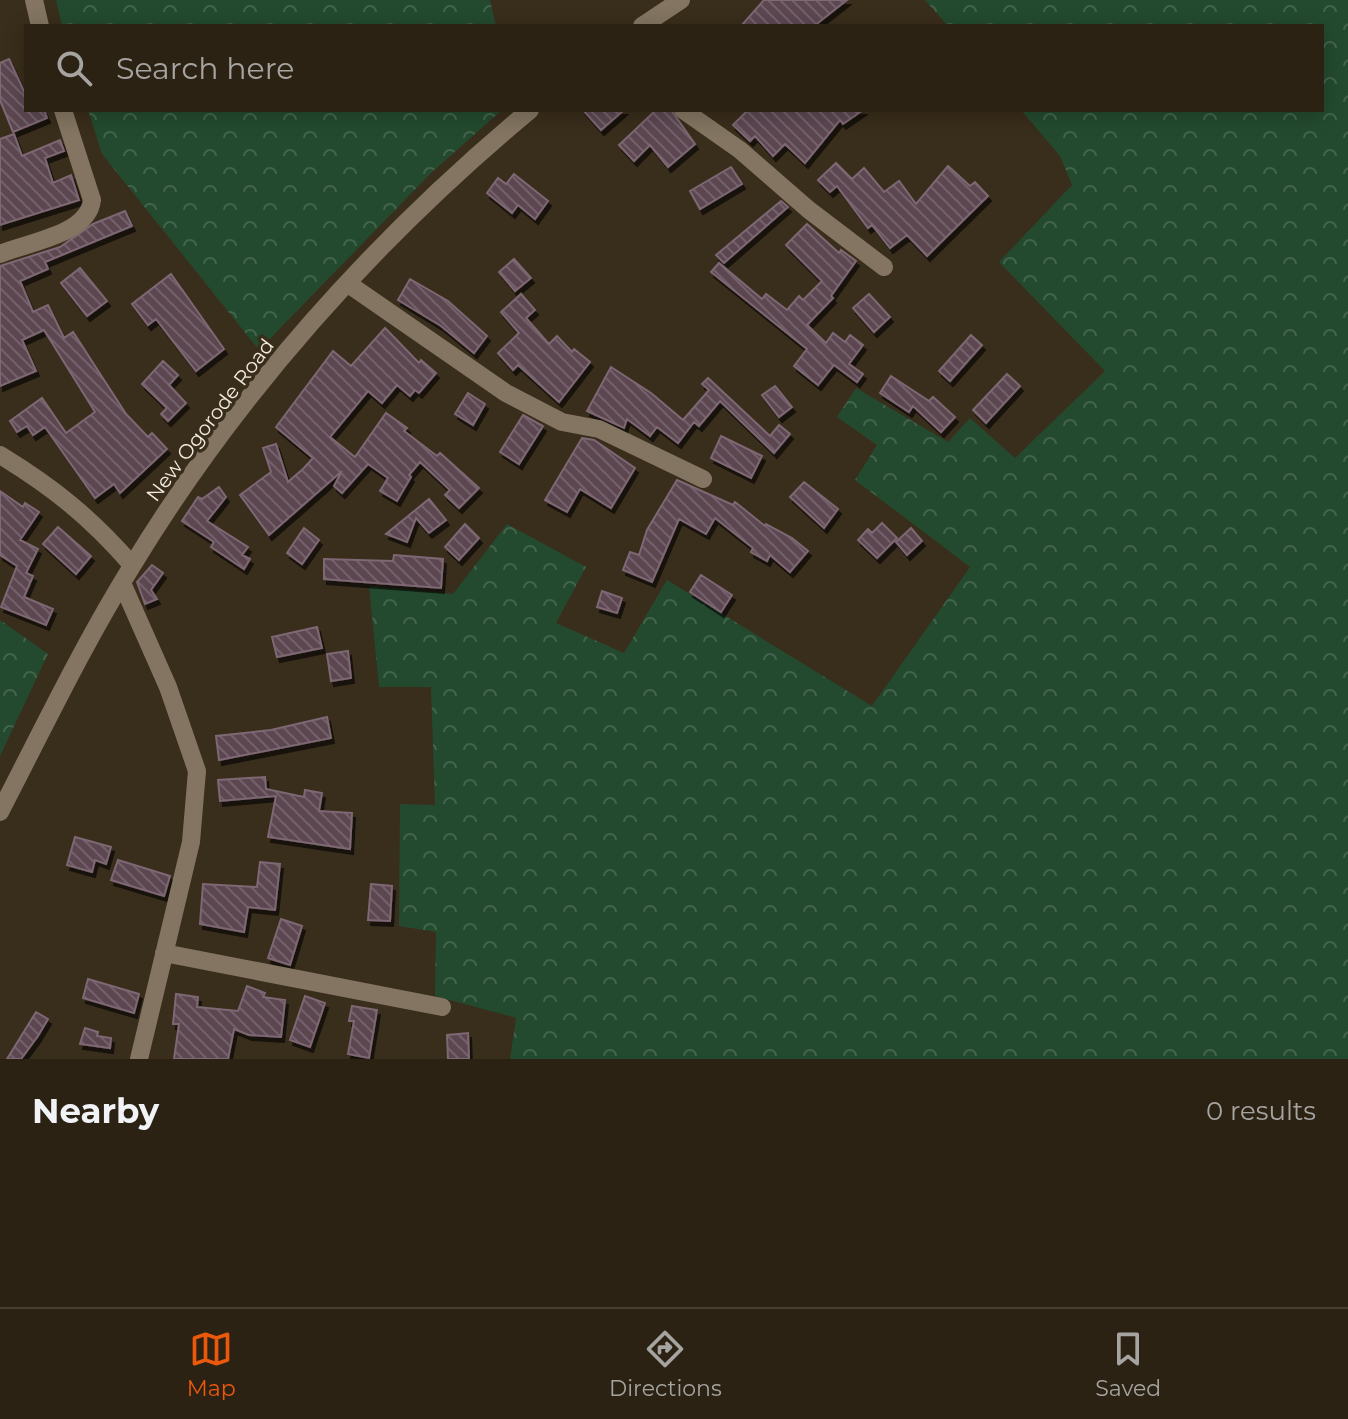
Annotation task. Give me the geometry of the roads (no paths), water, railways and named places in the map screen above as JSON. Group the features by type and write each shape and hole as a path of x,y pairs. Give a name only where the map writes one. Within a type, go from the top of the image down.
{"street":[{"path":"34,0 40,24"},
{"path":"645,24 681,0"},
{"path":"0,254 77,225 91,211 92,200 64,112"},
{"name":"New Ogorode Road","path":"0,812 66,679 132,565 252,394 347,283 452,175 528,112"},
{"path":"686,112 740,150 809,210 884,267"},
{"path":"347,283 506,393 562,422 599,429 703,479"},
{"path":"0,455 39,478 94,521 132,565"},
{"path":"122,583 168,687 197,771 191,842 139,1059"},
{"path":"164,953 442,1007"}]}
